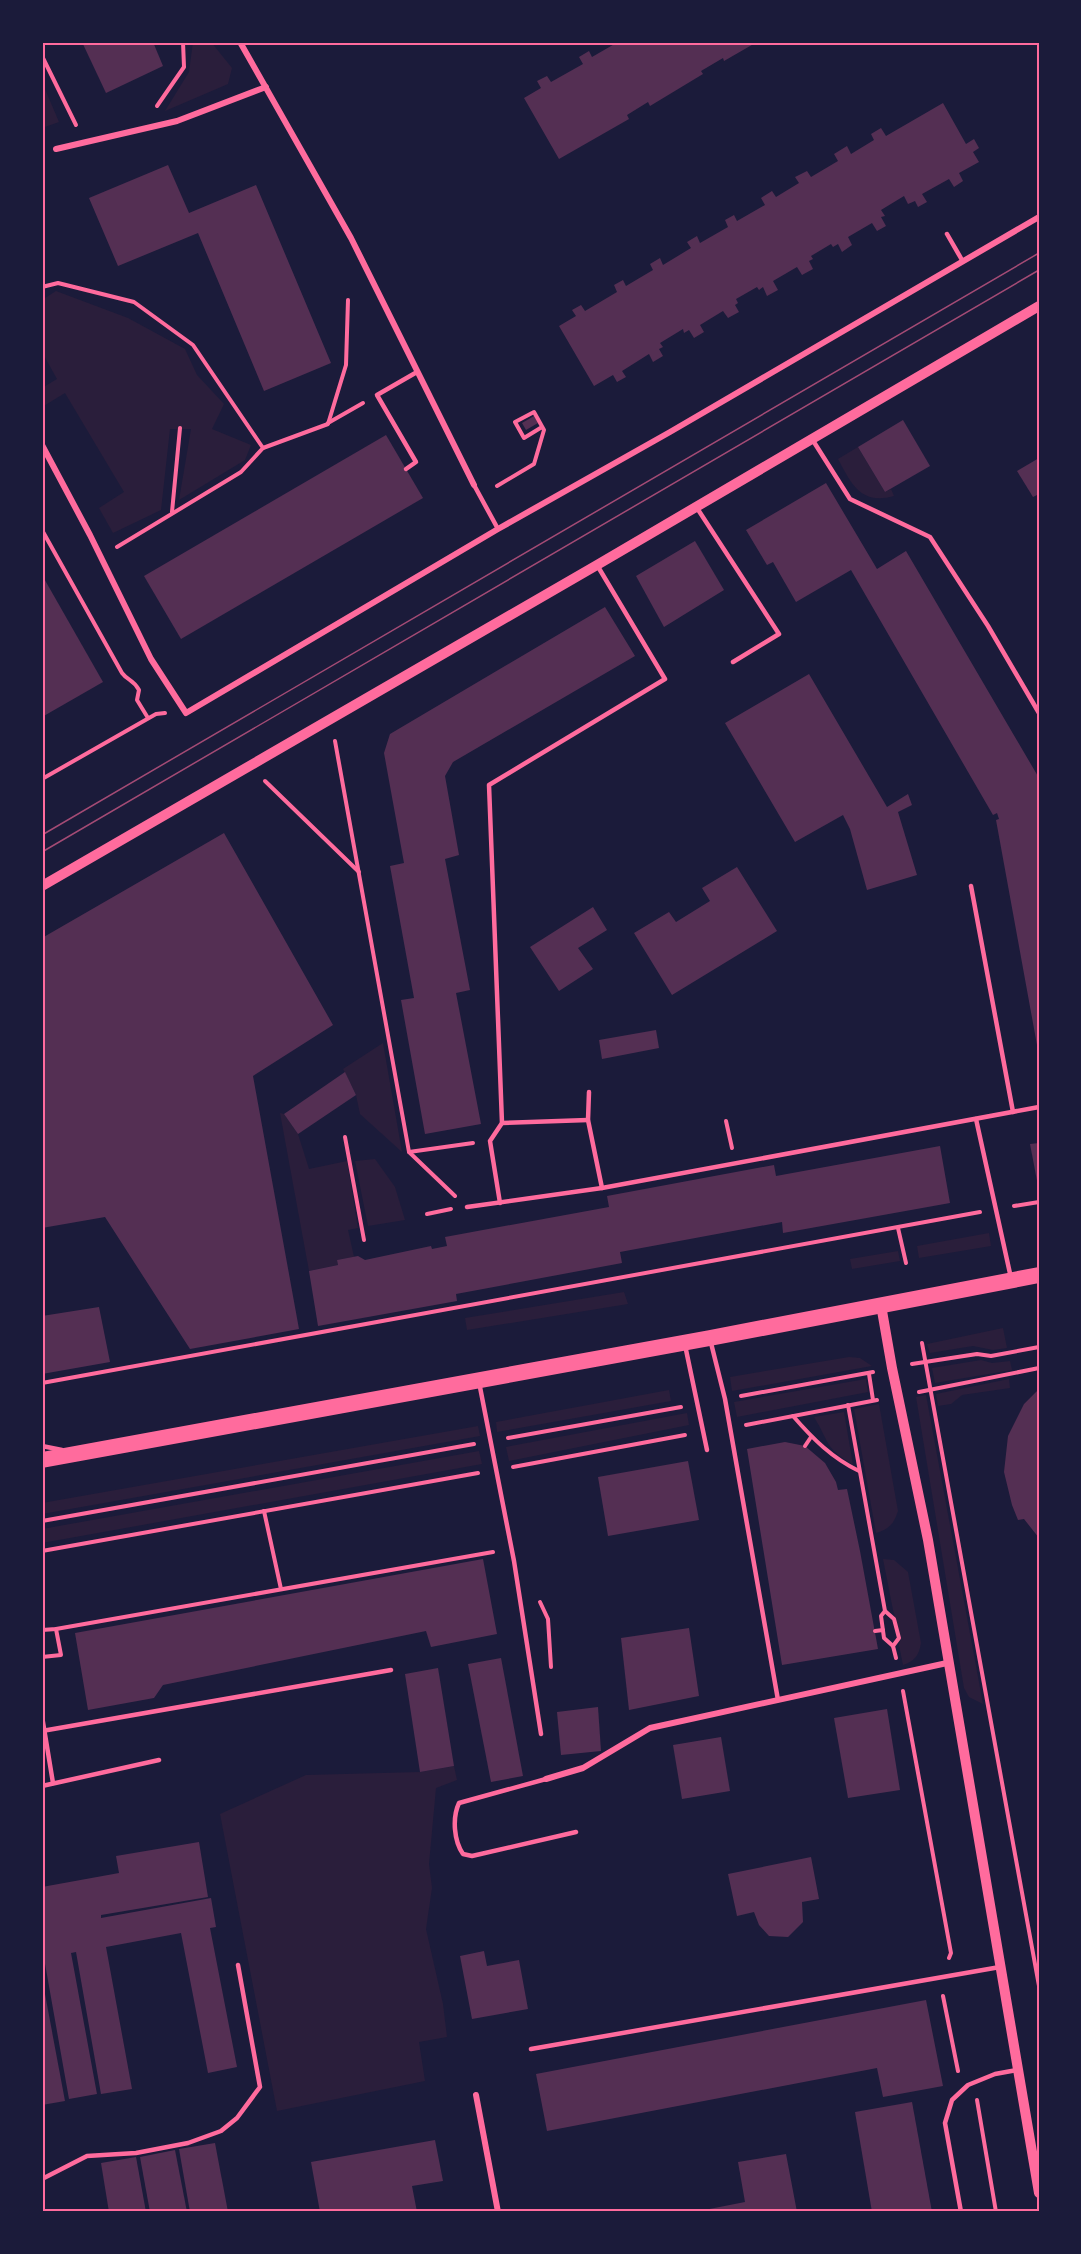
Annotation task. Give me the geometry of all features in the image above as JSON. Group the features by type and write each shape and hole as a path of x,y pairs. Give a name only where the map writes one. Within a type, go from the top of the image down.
{"highway":[{"path":"42,1460 710,1338 1039,1275"}],"street":[{"path":"240,42 351,238 474,485"},
{"path":"56,149 177,121 266,87"},
{"path":"42,446 151,659 186,712 1039,217"},
{"path":"42,886 1039,306"},
{"path":"881,1305 928,1540 947,1663 1039,2193"},
{"path":"546,1779 583,1768 650,1728 947,1663"},
{"path":"476,2095 498,2212"}],"lane":[{"path":"947,234 962,260"},
{"path":"406,468 416,462 377,395 417,372"},
{"path":"811,438 850,499 930,537 988,626 1039,713"},
{"path":"474,485 498,529"},
{"path":"696,506 779,634 733,662"},
{"path":"500,1203 490,1141 502,1123 489,785 665,679 597,565"},
{"path":"971,886 1013,1112"},
{"path":"589,1092 588,1120 602,1188"},
{"path":"466,1207 602,1188 1039,1107"},
{"path":"976,1119 1011,1280"},
{"path":"502,1123 588,1120"},
{"path":"710,1338 730,1428 778,1700"},
{"path":"685,1342 707,1450"},
{"path":"478,1380 512,1549 541,1734"},
{"path":"42,1446 76,1453"},
{"path":"43,1730 391,1670"},
{"path":"42,1716 53,1783"},
{"path":"42,1786 159,1760"},
{"path":"546,1779 459,1803 454,1812 459,1848 463,1854 472,1856 576,1832"},
{"path":"42,2179 87,2156 136,2153 188,2143 221,2131 237,2118 260,2087 238,1965"},
{"path":"531,2049 1000,1967"},
{"path":"961,2212 945,2123 952,2100 968,2085 995,2074 1017,2070"}],"path":[{"path":"141,129 184,67 183,42"},
{"path":"42,56 84,142"},
{"path":"42,287 58,283 134,302 193,345 263,448"},
{"path":"328,424 346,365 348,300"},
{"path":"101,558 241,472 263,448 328,424 377,395"},
{"path":"497,486 534,464 544,430 534,412 515,422 524,438 542,427"},
{"path":"171,513 180,428"},
{"path":"42,530 125,678 134,681 139,690 137,700 148,718"},
{"path":"42,779 156,714 186,712"},
{"path":"330,718 360,872 409,1152 466,1207"},
{"path":"249,765 360,872"},
{"path":"726,1121 735,1164"},
{"path":"345,1137 364,1240"},
{"path":"409,1152 490,1141"},
{"path":"42,1383 1039,1202"},
{"path":"427,1214 466,1207"},
{"path":"898,1228 906,1263"},
{"path":"922,1343 1039,1986"},
{"path":"913,1364 977,1354 991,1356 1039,1347"},
{"path":"918,1392 1039,1368"},
{"path":"724,1399 871,1372 873,1400"},
{"path":"42,1521 698,1404"},
{"path":"848,1405 885,1611 894,1619 899,1638 893,1646"},
{"path":"793,1416 811,1437 839,1461 860,1472"},
{"path":"805,1446 811,1437"},
{"path":"42,1551 484,1472"},
{"path":"264,1511 281,1589"},
{"path":"42,1630 512,1549"},
{"path":"885,1611 881,1616 884,1638 893,1646 900,1673 951,1953 939,1978 959,2077 976,2092 996,2212"},
{"path":"42,1657 61,1655 56,1629"},
{"path":"875,1631 883,1630"}],"shaded area":[{"path":"193,42 211,42 232,68 228,84 165,111 189,72"},
{"path":"42,82 59,122 42,128"},
{"path":"56,291 128,318 185,349 197,375 224,404 212,429 251,445 245,460 179,500 191,429 170,429 161,510 113,533 99,508 124,492 65,393 42,407 42,388 57,379 42,352 42,300"},
{"path":"858,447 885,492 891,489 894,496 873,498 865,495 853,485 838,459"},
{"path":"383,1043 402,1152 360,1114 356,1095 343,1069"},
{"path":"280,1113 284,1114 298,1134 309,1169 347,1161 358,1228 348,1230 354,1257 337,1260 338,1265 309,1271"},
{"path":"375,1159 395,1187 405,1220 368,1226 355,1161"},
{"path":"989,1233 991,1246 919,1258 917,1246"},
{"path":"898,1251 900,1261 852,1269 850,1259"},
{"path":"624,1292 628,1304 467,1330 465,1318"},
{"path":"1003,1328 1007,1348 993,1350 973,1346 930,1353 927,1344"},
{"path":"849,1357 860,1358 872,1366 732,1391 730,1377"},
{"path":"981,1360 992,1363 1010,1361 1012,1370 935,1383 932,1368"},
{"path":"866,1379 868,1392 737,1417 734,1402"},
{"path":"1009,1379 1010,1388 962,1395 951,1404 938,1406 936,1394"},
{"path":"669,1390 671,1401 497,1432 496,1422"},
{"path":"926,1395 983,1704 969,1697 964,1688 916,1397"},
{"path":"879,1404 898,1511 890,1525 876,1533 854,1409"},
{"path":"844,1412 853,1465 832,1449 814,1417"},
{"path":"687,1413 689,1425 509,1461 506,1447"},
{"path":"478,1426 480,1436 42,1514 42,1503"},
{"path":"479,1451 482,1464 42,1543 42,1529"},
{"path":"883,1559 894,1560 908,1572 921,1643 916,1657 903,1665 899,1645 901,1638"},
{"path":"454,1766 457,1780 436,1788 429,1864 432,1888 426,1929 443,2004 447,2037 419,2042 425,2081 277,2111 220,1814 306,1775 420,1772"}],"building":[{"path":"82,42 153,42 163,66 106,93"},
{"path":"618,42 757,42 701,71 703,74 650,106 648,102 627,115 629,119 559,159 524,98 541,88 537,81 547,76 551,82 583,64 579,57 589,51 592,57"},
{"path":"943,103 966,144 974,139 979,148 973,152 979,162 959,173 963,181 954,187 949,179 922,194 927,202 918,207 915,201 908,204 904,196 881,210 885,216 881,217 886,226 877,231 872,223 848,237 852,245 842,252 838,244 833,247 831,244 811,256 813,259 809,261 813,269 802,275 797,267 773,281 778,290 767,296 763,287 759,290 757,287 736,299 738,303 735,305 739,312 728,318 723,311 700,325 704,332 694,338 689,330 684,333 683,329 660,343 663,347 659,349 663,356 653,362 649,354 622,371 626,377 617,382 613,375 594,386 559,326 576,316 572,310 581,305 585,311 617,292 614,285 623,280 626,286 653,270 650,264 660,258 663,265 691,248 687,242 697,236 700,243 728,227 725,220 734,215 737,221 765,205 761,198 772,191 776,197 799,183 795,177 807,171 811,177 838,161 834,154 847,146 851,154 874,140 871,134 881,128 886,136"},
{"path":"168,165 189,213 256,185 331,363 264,391 198,233 118,266 89,198"},
{"path":"534,416 538,423 526,430 522,423"},
{"path":"903,420 930,466 885,492 858,447"},
{"path":"386,435 423,498 181,639 144,576"},
{"path":"1039,458 1039,494 1033,497 1017,471"},
{"path":"826,483 877,569 906,551 1039,778 1039,1056 996,820 999,819 997,813 993,815 851,570 796,602 773,562 767,565 746,530"},
{"path":"695,541 724,590 664,627 636,576"},
{"path":"42,575 103,682 42,717"},
{"path":"605,607 635,656 453,762 445,776 459,855 445,859 470,990 456,993 481,1124 425,1134 401,1000 414,998 390,866 404,863 384,753 390,734"},
{"path":"809,674 887,807 908,794 912,805 898,812 917,875 867,890 850,829 843,815 795,842 725,723"},
{"path":"224,833 333,1025 253,1076 299,1329 190,1349 105,1217 42,1228 42,938"},
{"path":"737,867 777,931 672,995 634,933 669,912 676,922 710,901 702,888"},
{"path":"593,907 607,930 578,948 593,969 559,991 530,947"},
{"path":"656,1030 659,1048 602,1059 599,1040"},
{"path":"345,1072 356,1095 298,1134 284,1114"},
{"path":"1039,1143 1039,1186 1038,1186 1030,1144"},
{"path":"940,1146 950,1203 783,1233 782,1222 620,1252 622,1263 456,1294 457,1301 318,1326 309,1271 338,1265 337,1260 358,1256 365,1260 431,1246 432,1249 447,1246 445,1237 609,1207 607,1196 774,1165 776,1176"},
{"path":"99,1307 110,1362 42,1374 42,1316"},
{"path":"1039,1389 1039,1538 1024,1519 1018,1520 1004,1472 1008,1436 1024,1404"},
{"path":"785,1442 805,1446 825,1463 838,1490 847,1489 878,1649 782,1665 747,1449"},
{"path":"688,1461 699,1520 608,1536 598,1477"},
{"path":"483,1559 497,1634 431,1647 426,1631 163,1685 154,1698 88,1710 75,1633"},
{"path":"689,1628 699,1696 629,1710 621,1638"},
{"path":"501,1658 523,1776 491,1782 468,1664"},
{"path":"438,1668 454,1766 420,1772 405,1674"},
{"path":"598,1707 601,1751 561,1755 557,1712"},
{"path":"887,1709 900,1790 848,1798 834,1718"},
{"path":"721,1737 730,1791 682,1799 673,1745"},
{"path":"199,1842 208,1897 101,1915 101,1918 211,1898 216,1927 210,1928 237,2067 208,2073 181,1933 106,1947 132,2089 101,2094 76,1952 71,1953 97,2094 69,2099 44,1958 42,1958 42,1887 119,1873 116,1856"},
{"path":"811,1857 819,1899 802,1902 803,1922 788,1937 769,1936 759,1925 754,1912 737,1916 728,1874"},
{"path":"484,1951 487,1966 519,1960 528,2009 472,2019 460,1956"},
{"path":"42,1978 65,2101 42,2105"},
{"path":"926,2000 943,2086 883,2097 877,2068 547,2131 536,2074"},
{"path":"912,2102 932,2212 872,2212 855,2112"},
{"path":"435,2140 443,2181 412,2186 417,2212 320,2212 311,2162"},
{"path":"215,2143 228,2212 190,2212 179,2149"},
{"path":"175,2150 187,2212 150,2212 140,2157"},
{"path":"786,2154 797,2212 694,2212 745,2202 738,2162"},
{"path":"136,2157 146,2212 109,2212 101,2163"}],"tram line":[{"path":"42,835 1039,253"},
{"path":"42,852 1039,270"}]}
